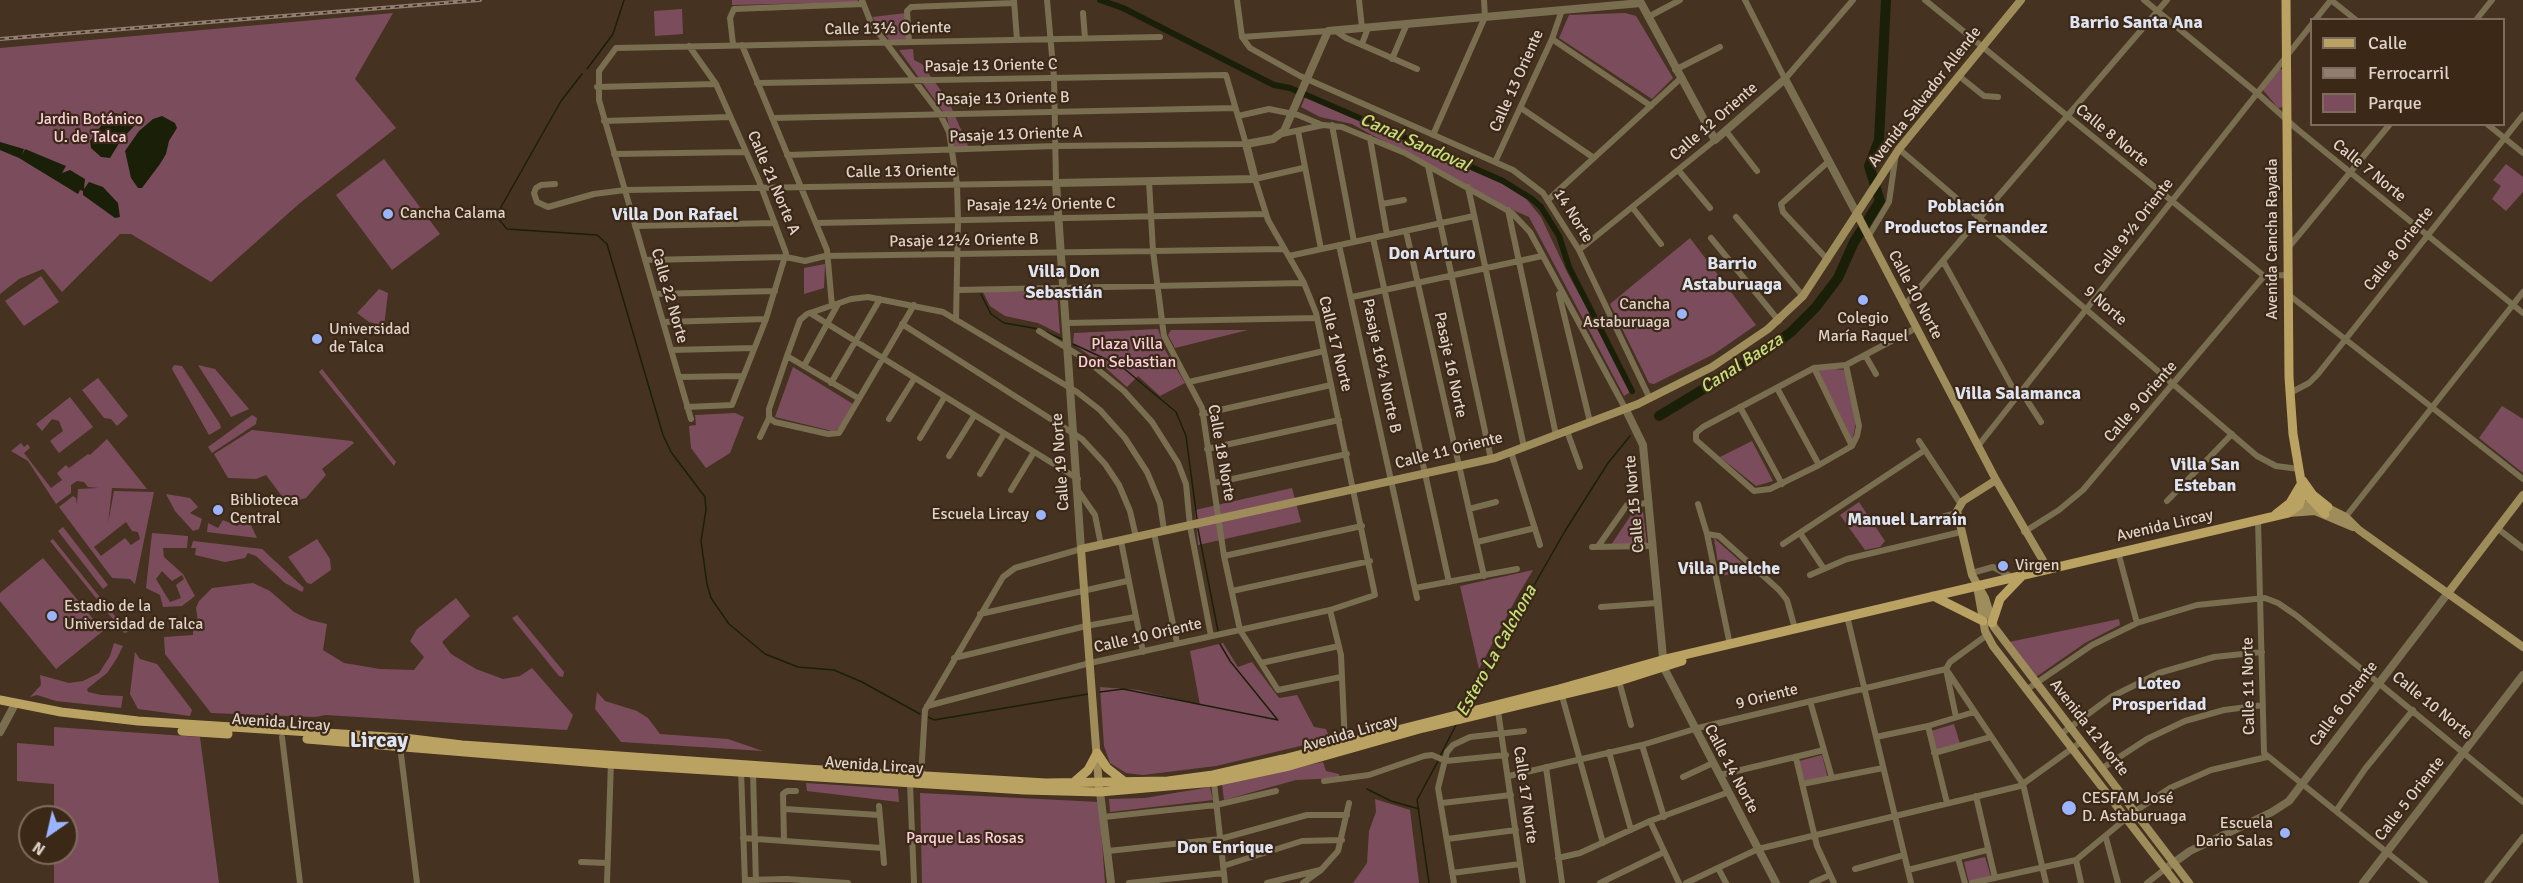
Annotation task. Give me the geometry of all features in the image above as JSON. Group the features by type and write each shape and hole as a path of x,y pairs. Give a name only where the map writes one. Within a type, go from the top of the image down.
{"main road":[{"name":"Avenida Salvador Allende","path":"1858,218 1863,205 1898,151 2021,0"},
{"name":"Avenida Cancha Rayada","path":"2286,0 2290,393 2302,488 2299,505"},
{"name":"Calle 10 Norte","path":"1858,218 2024,532 2048,569"},
{"name":"Calle 11 Oriente","path":"1082,549 1491,459 1626,410 1725,359 1779,321 1803,296 1858,218"},
{"path":"2300,473 2313,495 2327,511"},
{"path":"2286,511 2298,492 2300,473"},
{"path":"1958,508 1996,480"},
{"path":"2302,488 2313,503 2359,530 2523,647"},
{"name":"Calle 6 Oriente","path":"2448,593 2523,495"},
{"path":"2286,511 2299,505 2313,503"},
{"name":"Avenida 12 Norte","path":"1958,508 1961,532 1987,622 1987,635 2026,690 2127,819 2169,866 2189,883"},
{"path":"2286,511 2327,511"},
{"name":"Avenida Lircay","path":"741,768 753,772 910,783 1099,788 1214,782 1730,645 2286,511"},
{"name":"Calle 19 Norte","path":"1082,549 1099,788"},
{"path":"1932,596 1987,622 2000,599 2024,574"},
{"name":"Avenida 12 Norte","path":"1987,622 2134,812 2169,866 2176,883"},
{"name":"Avenida Lircay","path":"1469,714 1498,711 1562,696 1619,681 1663,664"},
{"name":"Avenida Lircay","path":"0,700 61,712 138,721 611,759 741,768 1072,784 1099,788 1125,782 1168,781 1213,775 1346,747"},
{"name":"Avenida Lircay","path":"0,705 109,724 282,737 402,742"},
{"path":"1072,784 1088,770 1097,753 1107,768 1125,782"}],"street":[{"name":"Calle 19 Norte","path":"1047,0 1054,78 1060,253 1082,549"},
{"path":"1237,0 1242,37 1406,26 1640,2 1715,140"},
{"path":"1359,0 1365,28 1362,44"},
{"path":"1433,135 1485,17 1484,0"},
{"path":"1648,17 1680,0"},
{"name":"Calle 10 Norte","path":"1745,0 1858,218"},
{"name":"Calle 12 Oriente","path":"1579,250 1678,171 1785,79 1853,0"},
{"name":"Calle 8 Norte","path":"1925,0 2264,276"},
{"name":"Calle 7 Norte","path":"2144,0 2350,173 2523,313"},
{"path":"1904,306 2167,0"},
{"path":"2317,18 2331,0 2354,18"},
{"path":"2478,18 2492,0"},
{"path":"732,44 730,18 734,9 862,2 871,23 889,43 940,114 949,132 957,184 957,320"},
{"path":"909,42 907,11 911,7 1014,2 1017,40"},
{"name":"Calle 13 Oriente","path":"1495,162 1552,39 1562,10"},
{"path":"1083,13 1085,38"},
{"path":"1392,58 1406,26"},
{"name":"Calle 9½ Oriente","path":"1978,446 2310,26"},
{"path":"1332,31 1417,69"},
{"path":"1282,134 1304,88 1304,77 1332,31"},
{"name":"Calle 13½ Oriente","path":"597,87 602,66 617,47 1160,37"},
{"name":"14 Norte","path":"1242,37 1250,48 1304,77 1524,177 1549,199 1579,250 1650,399"},
{"path":"1552,39 1651,106"},
{"path":"742,45 829,256 829,294 835,305 828,324 804,366"},
{"name":"Calle 21 Norte A","path":"687,407 732,405 766,319 786,257 785,244 716,84 689,46"},
{"path":"1675,70 1720,46"},
{"name":"Pasaje 13 Oriente C","path":"757,83 1226,75"},
{"name":"Calle 17 Norte","path":"1226,75 1266,214 1304,282 1317,318 1370,561 1375,595"},
{"path":"1959,76 1990,99 1998,98"},
{"path":"1549,199 1680,79"},
{"path":"597,87 716,84"},
{"name":"Calle 22 Norte","path":"597,87 604,121 691,418"},
{"name":"Pasaje 13 Oriente B","path":"772,118 1235,108"},
{"path":"1521,108 1594,158"},
{"path":"1238,116 1265,109 1293,114 1323,125"},
{"name":"Calle 8 Oriente","path":"2290,393 2314,379 2523,115"},
{"path":"604,121 730,117"},
{"path":"1246,144 1323,125"},
{"name":"Calle 15 Norte","path":"1323,125 1332,125 1370,138 1428,166 1508,209 1526,226 1642,440 1663,664"},
{"path":"1332,125 1354,242"},
{"path":"2288,248 2388,126"},
{"path":"2490,126 2523,153"},
{"path":"1298,131 1321,249"},
{"path":"1726,131 1757,171"},
{"path":"1370,138 1387,235"},
{"name":"Pasaje 13 Oriente A","path":"787,155 1055,146 1246,144"},
{"path":"1866,235 1889,202 1898,151"},
{"name":"9 Norte","path":"1898,151 2232,434 2267,462 2300,473"},
{"path":"614,154 746,152"},
{"path":"1828,162 1781,204 1783,212 1828,260"},
{"path":"1428,166 1491,459"},
{"name":"Calle 13 Oriente","path":"555,184 541,184 536,188 534,193 537,202 548,207 594,194 625,190 1255,179 1304,168"},
{"path":"1678,171 1710,208"},
{"name":"Calle 18 Norte","path":"1149,181 1153,252 1162,321 1167,344 1189,382 1202,414 1224,556 1240,630 1278,690 1341,676"},
{"path":"1468,187 1524,447"},
{"path":"1382,204 1404,200"},
{"path":"1632,207 1661,243"},
{"path":"1508,209 1556,435"},
{"name":"Pasaje 12½ Oriente C","path":"816,223 1266,214"},
{"path":"1289,256 1474,216"},
{"path":"1736,217 1803,296"},
{"path":"635,226 775,223"},
{"name":"Pasaje 16 Norte","path":"1406,231 1484,576"},
{"path":"1373,238 1449,582"},
{"path":"1711,238 1779,321"},
{"name":"Pasaje 16½ Norte B","path":"1340,245 1417,598"},
{"name":"Pasaje 12½ Oriente B","path":"645,260 786,257 805,261 829,256 1284,249"},
{"path":"1352,297 1542,256"},
{"path":"1943,261 2019,394 2041,422"},
{"path":"2264,276 2288,275"},
{"name":"Calle 9 Oriente","path":"2024,532 2060,510 2083,490 2175,385 2264,276"},
{"path":"957,290 1304,282"},
{"path":"1557,285 1590,422"},
{"path":"655,294 775,291"},
{"path":"2344,520 2523,292"},
{"path":"2288,295 2523,479"},
{"path":"760,437 769,418 767,414 800,320 810,313 864,297 914,305 942,312 957,320 1071,388 1100,410 1134,450 1156,491 1164,530"},
{"path":"831,383 880,299"},
{"path":"769,418 775,422 835,434 843,429 858,398 914,305"},
{"path":"810,313 1078,479"},
{"path":"1066,323 1317,318"},
{"path":"663,322 766,319"},
{"path":"902,324 1074,432 1097,454 1119,485 1130,511 1136,537"},
{"path":"1846,364 1859,426 1853,445 1819,465 1782,484 1754,491 1700,446 1695,436 1703,427 1814,368 1846,364 1916,328"},
{"path":"1039,331 1068,347 1113,381 1160,433 1178,463 1186,484 1190,526 1210,636"},
{"path":"671,350 754,348"},
{"path":"1189,382 1324,351"},
{"path":"1865,355 1876,374"},
{"path":"787,356 858,398"},
{"path":"1814,368 1853,445"},
{"path":"679,377 743,376"},
{"path":"889,419 914,379"},
{"path":"1202,414 1331,385"},
{"path":"1777,388 1819,465"},
{"path":"920,438 944,398"},
{"path":"1740,407 1782,484"},
{"path":"949,456 974,416"},
{"path":"1207,449 1339,420"},
{"path":"1567,431 1580,467"},
{"path":"980,474 1005,434"},
{"path":"2167,501 2232,434"},
{"path":"1919,441 1958,508 1922,522"},
{"path":"1783,544 1925,450"},
{"path":"1011,490 1034,452"},
{"path":"1511,452 1540,545"},
{"path":"1214,483 1347,454"},
{"path":"1079,492 1095,515 1101,545"},
{"path":"1469,508 1496,502"},
{"path":"1648,503 1627,505 1596,546 1605,549 1651,546"},
{"path":"1698,504 1707,534 1730,645"},
{"name":"Calle 11 Norte","path":"2258,519 2263,748 2267,757 2425,883"},
{"path":"1224,556 1362,526"},
{"path":"1477,542 1535,528"},
{"path":"2497,528 2523,548"},
{"path":"1810,575 1847,559 1961,532"},
{"path":"1155,533 1177,643"},
{"path":"1800,533 1824,569"},
{"path":"1707,534 1719,536 1779,590 1786,600 1795,629"},
{"path":"1120,541 1143,652"},
{"name":"Calle 11 Oriente","path":"980,614 1008,572 1082,549"},
{"path":"2118,552 2137,623"},
{"path":"1232,591 1370,561"},
{"name":"Avenida Lircay","path":"1972,573 1992,567 2012,577"},
{"path":"1415,588 1517,569"},
{"path":"921,777 923,720 927,706 980,614 1127,581"},
{"name":"Calle 6 Oriente","path":"2147,883 2194,848 2278,809 2302,784 2448,593"},
{"name":"Calle 10 Oriente","path":"927,706 1090,663 1330,610 1375,595"},
{"path":"2026,690 2092,645 2137,623 2197,605 2261,598"},
{"name":"Calle 10 Norte","path":"2261,598 2288,609 2523,802"},
{"path":"1601,607 1657,603"},
{"path":"1330,610 1339,646 1346,747"},
{"path":"1847,616 1911,883"},
{"path":"954,658 1086,626 1135,617"},
{"name":"9 Oriente","path":"1509,776 1642,745 1810,700 1946,669 1950,662 1987,635"},
{"path":"1261,663 1339,646"},
{"path":"2061,735 2111,698 2159,673 2207,659 2262,652"},
{"name":"Calle 14 Norte","path":"1663,664 1776,883"},
{"path":"1946,669 2023,784 2046,883"},
{"path":"1946,669 1956,717"},
{"name":"Calle 5 Oriente","path":"2363,883 2523,675"},
{"path":"1619,681 1631,725"},
{"path":"1562,696 1602,843"},
{"path":"1810,700 1832,778"},
{"path":"2101,769 2141,742 2179,724 2224,710 2263,705"},
{"path":"0,732 13,708"},
{"path":"2336,811 2369,763 2413,710"},
{"name":"Calle 17 Norte","path":"1498,711 1523,883"},
{"path":"1876,736 1928,726 1974,712"},
{"path":"1928,726 1947,803"},
{"path":"1454,883 1438,788 1441,759 1449,748 1460,741 1475,736 1524,730"},
{"path":"282,737 300,883"},
{"path":"1934,753 1991,737"},
{"path":"402,742 416,883"},
{"path":"1686,883 1758,849 2023,784 2081,742"},
{"path":"1642,745 1664,817"},
{"path":"1720,775 1824,750"},
{"path":"1609,752 1631,830"},
{"path":"1324,781 1369,775 1424,756 1441,759 1506,755"},
{"path":"1972,883 2076,860 2106,838 2134,812 2170,788 2197,775 2267,757"},
{"path":"1796,758 1815,835 1834,883"},
{"path":"607,883 611,759"},
{"path":"1683,777 1713,763"},
{"path":"741,768 745,882 796,879 848,883"},
{"path":"1546,768 1562,883"},
{"path":"1802,784 1883,768"},
{"path":"753,772 756,881"},
{"path":"1214,782 1225,883"},
{"path":"910,783 914,883"},
{"name":"Calle 19 Norte","path":"1099,788 1111,883"},
{"path":"784,841 784,792 796,791"},
{"path":"1104,817 1216,805 1276,791"},
{"path":"1558,858 1573,855 1650,821 1729,792"},
{"path":"1442,803 1511,795"},
{"path":"741,796 753,796"},
{"path":"1976,796 1995,878"},
{"path":"1303,883 1321,870 1338,851 1349,803"},
{"path":"879,806 884,863"},
{"path":"785,809 879,815"},
{"path":"1108,851 1220,839 1303,815 1347,815"},
{"path":"1650,821 1679,883"},
{"path":"1447,839 1516,830"},
{"path":"2487,883 2523,837"},
{"path":"743,838 882,848"},
{"path":"2106,838 2118,883"},
{"path":"1129,883 1224,870 1302,841 1342,840"},
{"path":"1908,870 1987,850"},
{"path":"1600,883 1664,852"},
{"path":"1855,869 1904,855"},
{"path":"1958,858 1965,883"},
{"path":"2076,860 2081,883"},
{"path":"580,862 607,863"},
{"path":"1452,873 1520,864"},
{"path":"1718,868 1726,883"},
{"path":"1267,883 1308,871 1321,870"},
{"path":"1812,883 1830,875"}],"green space":[{"path":"732,0 858,0 858,2 732,5"},
{"path":"682,9 683,34 655,36 654,11"},
{"name":"Jardin Botánico U. de Talca","path":"393,13 355,79 396,128 300,203 211,282 131,234 120,234 62,292 43,269 19,279 0,294 0,48"},
{"path":"906,13 907,40 890,41 872,17"},
{"path":"1625,13 1636,16 1673,78 1652,99 1559,38 1569,15"},
{"path":"913,49 914,60 922,64 949,102 969,148 955,149 947,117 899,50"},
{"path":"2279,68 2283,70 2283,107 2278,108 2263,90"},
{"path":"1306,95 1519,190 1541,217 1567,272 1632,391 1624,396 1529,217 1499,204 1352,124 1320,117 1301,107"},
{"name":"Cancha Calama","path":"384,159 440,234 392,270 336,195"},
{"path":"2506,164 2523,177 2523,192 2506,211 2492,199 2501,186 2493,180"},
{"name":"Cancha Astaburuaga","path":"1690,238 1756,325 1714,354 1654,384 1649,383 1610,304"},
{"path":"825,264 824,288 804,294 804,268"},
{"path":"41,276 59,302 24,326 5,301"},
{"path":"379,289 388,293 384,326 369,322 357,313"},
{"name":"Plaza Villa Don Sebastian","path":"983,292 1057,292 1060,334 1038,323 1005,316 990,306"},
{"name":"Plaza Villa Don Sebastian","path":"1158,329 1165,350 1185,383 1160,396 1138,376 1127,387 1100,363 1073,344 1074,333"},
{"name":"Plaza Villa Don Sebastian","path":"1171,330 1248,330 1175,348 1168,335"},
{"path":"174,365 182,366 221,428 209,435 172,369"},
{"path":"198,365 215,369 249,409 231,417"},
{"path":"793,367 853,404 839,429 832,431 775,417"},
{"path":"1822,368 1845,370 1856,422 1852,442 1814,372"},
{"path":"322,369 396,462 394,466 319,372"},
{"path":"98,378 128,416 117,426 111,419 104,418 82,390"},
{"path":"70,397 93,427 59,453 50,441 63,431 59,421 52,419 42,431 36,424"},
{"path":"2502,406 2523,419 2523,473 2479,438"},
{"path":"735,413 744,417 730,453 706,468 691,448 689,426 696,425 695,415"},
{"path":"252,415 257,418 256,424 212,453 208,447"},
{"path":"252,430 354,443 322,469 326,475 306,498 287,503 266,475 256,479 228,478 214,454"},
{"path":"107,439 147,489 112,488 108,524 114,491 154,492 135,584 130,579 112,578 59,507 73,496 77,504 78,489 99,488 88,487 84,482 77,481 71,485 71,493 56,504 28,461 11,451 21,443 24,447 28,444 30,448 24,453 51,488 62,480 57,473 66,465 69,468 88,454 90,455","holes":["126,522 132,531 138,532 140,539 131,545 125,538 101,556 94,547"]},
{"path":"1752,441 1773,481 1756,486 1720,457"},
{"path":"1292,488 1301,522 1198,545 1195,510"},
{"path":"166,494 190,498 198,507 190,513 202,519 199,529 193,531 175,511"},
{"path":"1859,502 1885,541 1880,547 1865,550 1840,515"},
{"path":"1643,512 1647,544 1611,545 1631,515"},
{"path":"248,519 257,538 207,532 208,523 218,528 223,520 237,526"},
{"path":"63,527 108,585 103,589 58,531"},
{"path":"152,533 188,536 187,548 163,548 164,557 183,574 195,596 182,606 163,607 160,595 146,588","holes":["162,571 172,581 182,575 184,579 176,585 181,598 170,602 156,579"]},
{"path":"1714,538 1751,571 1720,576"},
{"path":"53,539 128,632 124,633 50,541"},
{"path":"317,539 330,559 331,570 311,584 307,583 288,557"},
{"path":"193,541 262,549 304,588 302,592 285,583 256,556 248,553 245,558 225,562 195,555 196,548 191,548"},
{"name":"Estadio de la Universidad de Talca","path":"43,558 103,631 56,669 0,601 0,593"},
{"path":"1533,570 1518,595 1479,669 1460,586"},
{"path":"253,583 270,591 294,612 310,620 327,624 323,650 344,663 380,669 414,670 424,657 410,641 417,629 456,598 470,616 442,642 451,654 476,669 503,679 520,676 532,668 573,715 567,730 326,715 315,717 211,713 165,654 164,637 193,635 193,629 199,628 196,608 199,601 212,588"},
{"path":"517,615 564,672 563,677 559,676 512,618"},
{"path":"2119,619 2120,625 2085,643 2036,677 2009,642"},
{"path":"114,643 123,646 117,658 107,673 87,689 88,692 101,695 123,696 121,708 56,701 37,695 30,697 41,685 40,675 69,683 83,681 99,673 110,656"},
{"path":"1223,643 1238,667 1252,662 1279,698 1297,695 1314,727 1326,729 1330,739 1216,766 1143,775 1126,773 1110,763 1104,746 1100,687 1138,690 1200,705 1190,651"},
{"path":"135,652 140,659 157,664 192,710 190,716 138,709 130,694"},
{"path":"597,692 605,701 637,711 648,718 660,734 728,739 763,751 621,742 595,709"},
{"path":"1954,724 1961,747 1937,753 1931,731"},
{"path":"54,727 200,737 219,883 54,883 54,865 78,865 78,805 54,805 54,784 17,781 17,743 54,746"},
{"path":"1822,755 1828,779 1805,784 1799,761"},
{"path":"1323,762 1326,771 1339,774 1339,778 1296,780 1224,800 1222,784"},
{"path":"806,783 898,789 899,802 807,791"},
{"path":"1210,787 1213,800 1110,812 1109,799 1145,798"},
{"name":"Parque Las Rosas","path":"920,793 1099,802 1105,883 922,883"},
{"path":"1375,799 1410,810 1419,883 1353,883 1367,863 1369,831 1376,812"},
{"path":"1985,857 1992,880 1969,883 1964,862"}],"shaded area":[{"path":"114,113 139,117 138,122 121,140 110,158 101,157 91,148 90,141 108,116"},
{"path":"162,116 175,123 177,128 160,164 142,188 138,188 131,178 125,151 139,131 153,119"},
{"path":"0,142 24,149 22,155 25,149 66,166 62,173 70,170 85,179 84,189 89,182 103,187 118,203 120,217 115,218 83,195 83,191 80,190 78,194 19,158 0,150"}],"waterway":[{"path":"587,69 613,34 624,0"},
{"name":"Canal Sandoval","path":"1100,0 1123,8 1274,85 1290,88 1503,181 1532,199 1541,207 1559,236 1569,267 1632,391"},
{"name":"Canal Baeza","path":"1659,416 1763,353 1791,332 1816,307 1838,278 1854,242 1880,201 1869,166 1879,140 1886,0"},
{"path":"582,74 561,101 496,216 507,229 597,235 607,244 663,435 671,452 705,497 706,510 701,541 707,584 711,598 729,624 765,654 798,667 834,670 862,682 920,714"},
{"path":"981,294 991,314 1004,323 1039,329"},
{"path":"1046,332 1062,339"},
{"path":"1073,344 1121,366 1176,412 1186,436 1197,519"},
{"name":"Estero La Calchona","path":"1464,708 1565,531 1608,463 1630,436"},
{"path":"1198,529 1218,631"},
{"path":"1220,644 1230,661 1277,719"},
{"path":"1100,692 1123,689 1278,720"},
{"path":"928,717 934,720 1088,694"},
{"name":"Estero La Calchona","path":"1440,756 1457,723"},
{"name":"Estero La Calchona","path":"1429,883 1417,800 1438,761"},
{"path":"1367,789 1391,801 1419,809"}],"railway":[{"path":"0,39 480,0"}],"place":[{"name":"Cancha Calama","path":"388,214"},
{"name":"Colegio María Raquel","path":"1863,300"},
{"name":"Cancha Astaburuaga","path":"1682,314"},
{"name":"Universidad de Talca","path":"317,339"},
{"name":"Biblioteca Central","path":"218,510"},
{"name":"Escuela Lircay","path":"1041,515"},
{"name":"Virgen","path":"2003,566"},
{"name":"Estadio de la Universidad de Talca","path":"52,616"},
{"name":"CESFAM José D. Astaburuaga","path":"2069,808"},
{"name":"Escuela Dario Salas","path":"2285,833"}],"district":[{"name":"Barrio Santa Ana","path":"2136,23"},
{"name":"Villa Don Rafael","path":"675,215"},
{"name":"Población Productos Fernandez","path":"1966,217"},
{"name":"Don Arturo","path":"1432,254"},
{"name":"Barrio Astaburuaga","path":"1732,274"},
{"name":"Villa Don Sebastián","path":"1064,282"},
{"name":"Villa Salamanca","path":"2018,394"},
{"name":"Villa San Esteban","path":"2205,475"},
{"name":"Manuel Larraín","path":"1907,520"},
{"name":"Villa Puelche","path":"1729,569"},
{"name":"Loteo Prosperidad","path":"2159,694"},
{"name":"Lircay","path":"379,741"},
{"name":"Don Enrique","path":"1225,848"}]}
